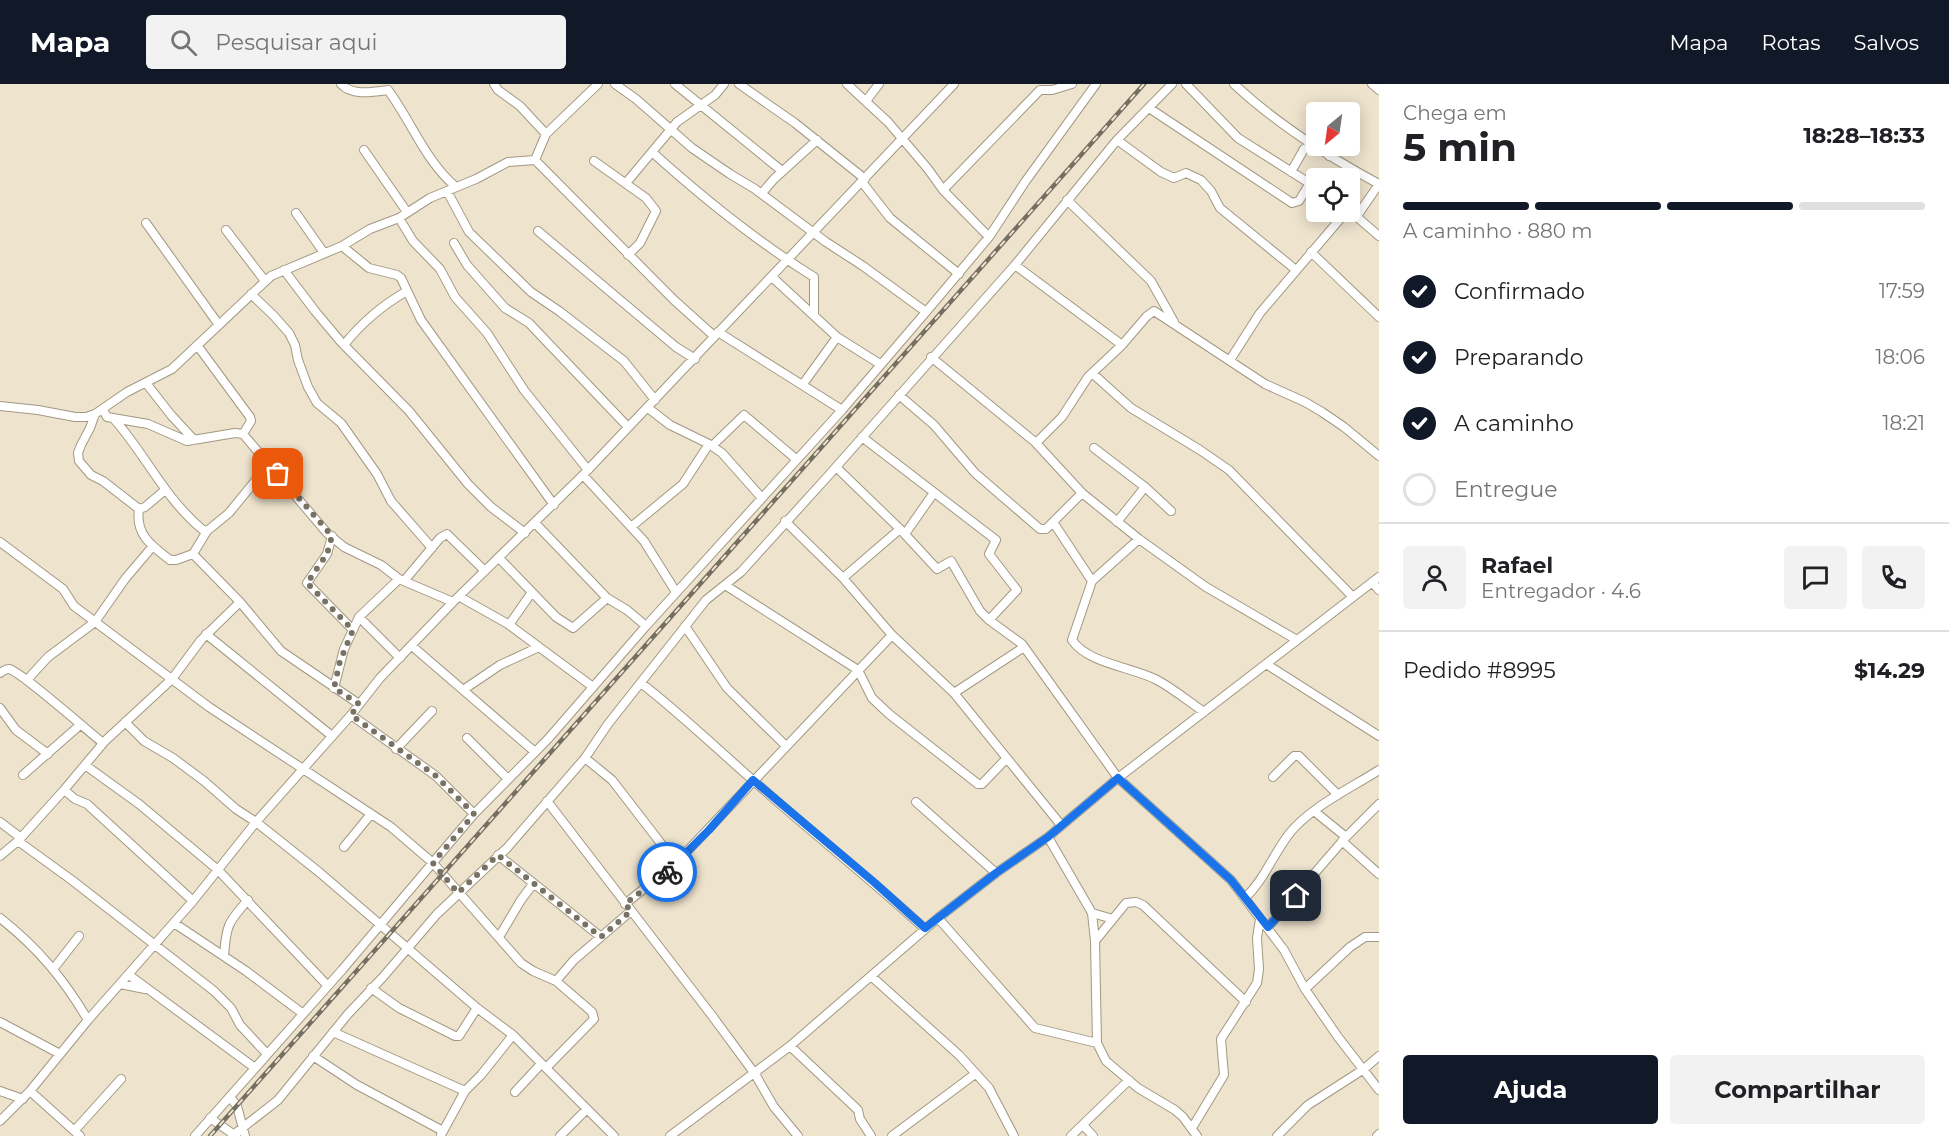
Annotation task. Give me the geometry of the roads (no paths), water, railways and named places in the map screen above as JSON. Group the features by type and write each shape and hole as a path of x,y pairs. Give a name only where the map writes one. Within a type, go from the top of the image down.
{"street":[{"path":"341,84 349,91 374,92 390,87 438,168 456,187"},
{"path":"494,84 498,90 520,106 546,134"},
{"path":"535,160 546,134 598,84"},
{"path":"615,84 636,99 692,148 762,194 926,312"},
{"path":"675,84 782,171"},
{"path":"626,183 670,129 687,113 715,95 724,84"},
{"path":"739,84 817,141 864,181 873,199 890,218 958,274"},
{"path":"847,84 902,137 943,190 989,237"},
{"path":"866,101 879,84"},
{"path":"0,1121 30,1091 88,1020 193,901 256,822 400,658 648,408 954,84"},
{"path":"943,190 1038,87 1052,90 1072,84"},
{"path":"195,1136 474,814 535,752 761,497 842,410 926,312 989,237 1025,182 1096,84"},
{"path":"210,1118 234,1136 244,1132 278,1100 371,988 458,893 498,855 585,758 608,724 706,600 741,572 836,467 931,357 1015,265 1117,140 1172,84"},
{"path":"1186,84 1238,138 1306,181"},
{"path":"1234,84 1261,108 1306,141"},
{"path":"1372,84 1379,90"},
{"path":"1149,108 1287,201 1296,203 1306,194"},
{"path":"1291,172 1304,149 1302,138"},
{"path":"1117,140 1161,172 1174,178 1186,173 1201,180 1211,191 1220,208 1296,270"},
{"path":"762,194 782,171 817,141"},
{"path":"364,150 407,212"},
{"path":"652,152 702,195 787,261 814,277 814,315"},
{"path":"1329,156 1379,184 1360,204"},
{"path":"0,406 75,417 95,414 120,396 172,369 265,281 284,270 342,246 370,229 399,218 430,198 476,179 508,162 535,160 628,255 716,334 803,384 842,410"},
{"path":"594,161 646,198 656,211 640,243 628,255"},
{"path":"447,191 469,232 531,292 624,361 655,400"},
{"path":"1067,200 1151,281 1175,323"},
{"path":"296,213 324,253"},
{"path":"399,218 413,241 440,268 454,297 487,333 524,390 585,473 644,541 676,592"},
{"path":"1360,220 1379,236"},
{"path":"1230,360 1260,314 1311,252 1342,222"},
{"path":"146,223 219,325"},
{"path":"226,230 265,281"},
{"path":"538,231 676,347 695,359"},
{"path":"454,243 467,265 505,308 529,323 628,428"},
{"path":"342,246 369,268 400,277 421,320 554,505"},
{"path":"1311,252 1379,317"},
{"path":"1015,265 1122,345"},
{"path":"284,270 344,345 409,411 468,484 491,507 525,533"},
{"path":"772,277 837,337 880,364"},
{"path":"344,345 365,320 382,306 407,291"},
{"path":"251,294 289,333 308,387 317,403 341,423 377,474 391,501 432,548"},
{"path":"1036,443 1062,417 1092,373 1154,311 1265,384 1322,412 1379,456"},
{"path":"803,384 837,337"},
{"path":"103,410 107,417 148,424 181,439 194,440 243,434 250,424 250,417 197,345"},
{"path":"931,357 1036,443 1082,493 1117,522 1206,587 1297,640"},
{"path":"1092,373 1131,408 1229,470 1353,597"},
{"path":"146,383 171,416 194,440"},
{"path":"899,395 934,425 975,473 1040,529 1046,529 1082,493"},
{"path":"648,408 670,425 722,453 761,497"},
{"path":"95,414 81,444 78,453 79,461 91,475 110,486 139,509"},
{"path":"631,527 683,484 710,445 744,415 796,459"},
{"path":"114,419 133,441 180,509 195,524 207,531"},
{"path":"243,434 332,536 352,552 381,565 402,580 456,600 509,625 593,687"},
{"path":"862,437 933,494 996,540 989,554 1017,590 989,620"},
{"path":"1094,448 1171,511"},
{"path":"139,509 139,526 143,537 173,561 193,554 207,531 229,513 269,464"},
{"path":"836,467 903,531 937,569 951,561 980,611 1024,647 1118,778 1231,880 1268,927 1284,950 1305,989 1379,1090"},
{"path":"1117,522 1144,487"},
{"path":"139,509 145,507 165,490"},
{"path":"843,578 903,531 933,494"},
{"path":"785,521 843,578 892,634 954,693 1061,825"},
{"path":"1053,522 1092,580"},
{"path":"535,523 607,598 627,610 646,626"},
{"path":"334,688 340,661 359,617 402,580 440,538 447,534 485,571"},
{"path":"332,536 327,554 307,583 353,630"},
{"path":"1139,539 1092,580 1072,640 1092,656 1158,680 1204,712"},
{"path":"0,542 63,589 74,606 172,679 279,754 391,827 433,863 526,968 556,981 592,1012 594,1019 515,1092"},
{"path":"27,681 48,657 96,622 125,579 153,546"},
{"path":"193,554 240,602 281,651 359,704"},
{"path":"499,558 556,617 573,628 607,598"},
{"path":"670,1136 790,1046 925,928 996,873 1048,837 1118,778 1379,577"},
{"path":"1372,582 1379,590"},
{"path":"725,585 858,670 872,698 978,784 982,783 1006,759"},
{"path":"509,625 532,592"},
{"path":"0,856 19,840 103,743 172,679 206,634 240,602"},
{"path":"359,617 400,658"},
{"path":"685,626 727,688 786,746"},
{"path":"206,634 332,736"},
{"path":"625,904 676,863 709,830 753,780 892,634"},
{"path":"412,646 535,752"},
{"path":"463,690 500,665 539,647"},
{"path":"954,693 1024,647"},
{"path":"1266,664 1379,736"},
{"path":"0,673 7,669 27,681 103,743"},
{"path":"641,683 672,707 925,928"},
{"path":"0,708 16,730 48,754"},
{"path":"396,749 432,711"},
{"path":"351,715 436,776 474,814"},
{"path":"125,722 144,741 173,758 319,872 477,1008 513,1035 614,1136"},
{"path":"23,775 80,725"},
{"path":"467,738 508,779"},
{"path":"1273,777 1294,756 1299,756 1338,795"},
{"path":"585,758 612,780 676,863"},
{"path":"85,765 163,823 218,870 327,985"},
{"path":"1245,898 1256,888 1290,832 1338,795 1379,770"},
{"path":"64,790 75,799 87,804 193,901"},
{"path":"548,801 754,1074 774,1107 798,1136"},
{"path":"916,802 996,873"},
{"path":"1268,927 1344,839 1379,804"},
{"path":"1314,812 1379,874"},
{"path":"345,847 371,814"},
{"path":"0,822 19,840 214,991 231,1008 244,1030 267,1054"},
{"path":"1048,837 1092,913 1095,940 1097,1043 1106,1061 1129,1080 1175,1110 1197,1136"},
{"path":"498,855 601,937"},
{"path":"499,938 533,884"},
{"path":"224,956 226,930 230,920 248,900"},
{"path":"1095,940 1130,902 1143,905 1246,1002"},
{"path":"556,981 574,960 631,911"},
{"path":"1092,913 1113,919"},
{"path":"0,918 21,934 54,968 88,1020"},
{"path":"938,918 1035,1028 1097,1043"},
{"path":"1192,1128 1224,1075 1221,1039 1257,983 1259,969 1257,938 1260,919"},
{"path":"174,923 302,1013"},
{"path":"54,968 79,936"},
{"path":"1305,989 1350,947 1365,937 1379,937"},
{"path":"129,975 255,1068"},
{"path":"871,976 959,1055 989,1088 1014,1136"},
{"path":"120,984 148,989"},
{"path":"371,988 399,1008 455,1036 459,1036 477,1008"},
{"path":"0,1022 60,1054"},
{"path":"333,1032 465,1091"},
{"path":"313,1056 365,1090 442,1134 465,1091 481,1076 513,1035"},
{"path":"790,1046 858,1110 860,1119 871,1136"},
{"path":"1277,1136 1308,1105 1364,1070 1379,1056"},
{"path":"892,1136 975,1074"},
{"path":"30,1091 78,1133 121,1079"},
{"path":"1071,1136 1129,1080"},
{"path":"0,1091 22,1099"},
{"path":"230,1097 237,1106 244,1132"},
{"path":"560,1136 587,1108"},
{"path":"1083,1125 1093,1136"}],"railway":[{"path":"210,1136 1144,84"}]}
